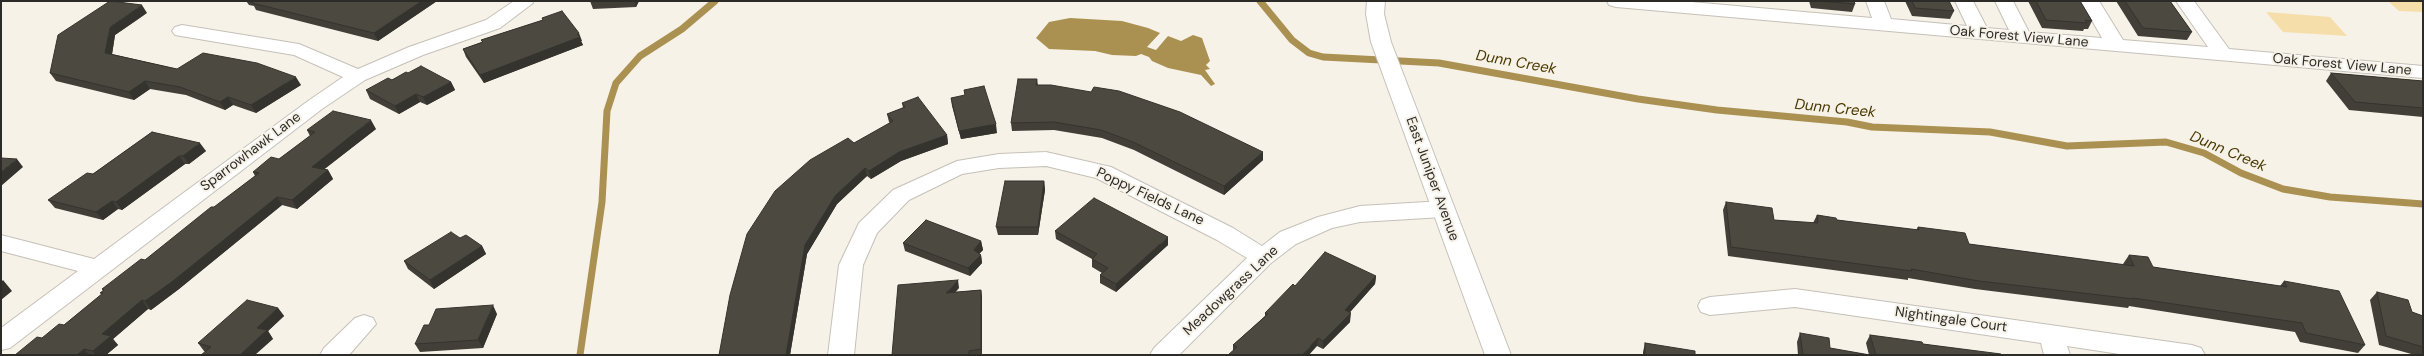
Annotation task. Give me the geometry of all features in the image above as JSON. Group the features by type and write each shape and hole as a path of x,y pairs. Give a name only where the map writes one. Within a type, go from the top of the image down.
{"street":[{"name":"East Juniper Avenue","path":"1376,1 1375,14 1379,31 1443,209 1498,355"},
{"name":"Oak Forest View Lane","path":"1616,1 1785,9 1884,26 2423,72"},
{"path":"1875,1 1884,26"},
{"path":"1964,1 1980,34"},
{"path":"2004,1 2023,38"},
{"path":"2090,1 2116,45"},
{"path":"2185,1 2223,54"},
{"name":"Sparrowhawk Lane","path":"1,341 315,105 358,76 416,51 493,24 524,3"},
{"path":"182,31 299,50 358,76"},
{"name":"Poppy Fields Lane","path":"841,355 851,264 867,229 901,195 957,168 999,161 1046,159 1103,172 1225,234 1263,257"},
{"name":"Meadowgrass Lane","path":"1164,355 1263,257 1288,238 1326,222 1360,214 1443,209"},
{"path":"1,243 98,268"},
{"name":"Nightingale Court","path":"1710,306 1795,298 2054,345 2192,355"},
{"path":"333,355 364,324"}],"shaded area":[{"path":"2388,1 2423,1 2423,12 2399,11"},
{"path":"2266,12 2330,17 2347,36 2283,32"},
{"path":"1070,18 1122,21 1148,28 1160,33 1147,47 1156,50 1168,36 1181,41 1193,35 1202,38 1210,61 1206,65 1210,69 1205,70 1215,84 1211,86 1201,75 1168,68 1141,54 1136,56 1112,55 1095,51 1049,49 1036,38 1049,22"}],"building":[{"path":"110,1 142,5 110,27 105,53 177,69 203,53 257,63 296,77 251,105 228,97 220,102 180,87 145,81 129,92 50,73 58,35"},
{"path":"255,1 422,1 374,33 252,3"},
{"path":"1819,1 1854,1 1855,4"},
{"path":"1912,1 1949,1 1954,11 1915,8"},
{"path":"2036,1 2080,1 2092,21 2085,20 2087,23 2046,20"},
{"path":"2125,1 2170,1 2192,32 2143,28"},
{"path":"562,11 579,33 577,34 580,37 480,75 463,49 483,42 481,40 543,20 542,18"},
{"path":"421,66 451,82 423,97 416,94 395,106 366,90 388,78 392,80"},
{"path":"2331,73 2423,81 2423,108 2355,102"},
{"path":"1018,79 1037,79 1036,85 1051,85 1091,92 1094,87 1119,91 1180,112 1263,152 1224,186 1133,142 1101,130 1054,122 1011,123"},
{"path":"984,86 996,124 959,131 951,98 965,95 964,90"},
{"path":"918,97 947,135 899,152 869,171 865,168 835,196 805,245 786,355 719,355 730,295 747,234 775,191 810,160 848,138 854,143 893,121 887,114 905,107 902,103"},
{"path":"333,111 371,120 312,167 328,170 292,200 277,197 173,281 145,301 142,300 102,334 111,336 93,351 84,349 77,355 15,355 37,337 42,338 59,324 64,325 103,293 100,293 104,290 102,289 141,259 145,260 211,207 214,207 259,173 253,172 271,157 279,159 315,132 307,130"},
{"path":"152,132 200,143 183,156 179,156 116,202 112,201 96,212 48,200 87,173 93,174"},
{"path":"1,158 17,159 1,172"},
{"path":"1005,181 1044,181 1038,227 996,227"},
{"path":"1094,198 1168,237 1116,284 1100,275 1108,268 1092,259 1097,254 1055,231"},
{"path":"1726,202 1772,208 1774,220 1818,223 1817,215 1836,218 1837,220 1919,230 1918,227 1965,233 1969,244 2134,266 2129,255 2148,257 2153,267 2287,287 2284,281 2339,291 2365,345 2306,333 2302,323 2133,298 2134,299 1979,281 1911,269 1912,271 1731,247"},
{"path":"926,220 981,241 974,250 981,255 968,268 903,243"},
{"path":"451,232 460,238 466,235 482,246 430,280 404,261"},
{"path":"1325,252 1376,276 1345,310 1351,313 1323,341 1318,338 1302,355 1228,355 1237,347 1233,345 1268,314 1265,313 1293,284 1295,286"},
{"path":"958,280 946,293 981,290 981,349 969,351 969,355 892,355 898,285"},
{"path":"2377,292 2408,300 2412,312 2423,316 2423,347 2386,336"},
{"path":"247,300 278,308 257,328 267,330 240,355 201,355 211,347 198,343"},
{"path":"493,305 478,340 415,344 424,325 429,325 436,309"},
{"path":"1800,333 1829,338 1830,348 1870,355 1803,355"},
{"path":"1870,335 1922,342 1923,344 2002,355 1876,355"},
{"path":"1645,343 1695,351 1695,355 1645,355"}],"waterway":[{"path":"580,355 602,202 607,111 616,83 640,56 682,29 715,1"},
{"name":"Dunn Creek","path":"1260,1 1292,40 1309,53 1323,57 1439,63 1638,99 1717,110 1847,122 1872,127 1990,132 2067,146 2166,142 2204,153 2241,173 2283,189 2330,197 2423,204"}]}
